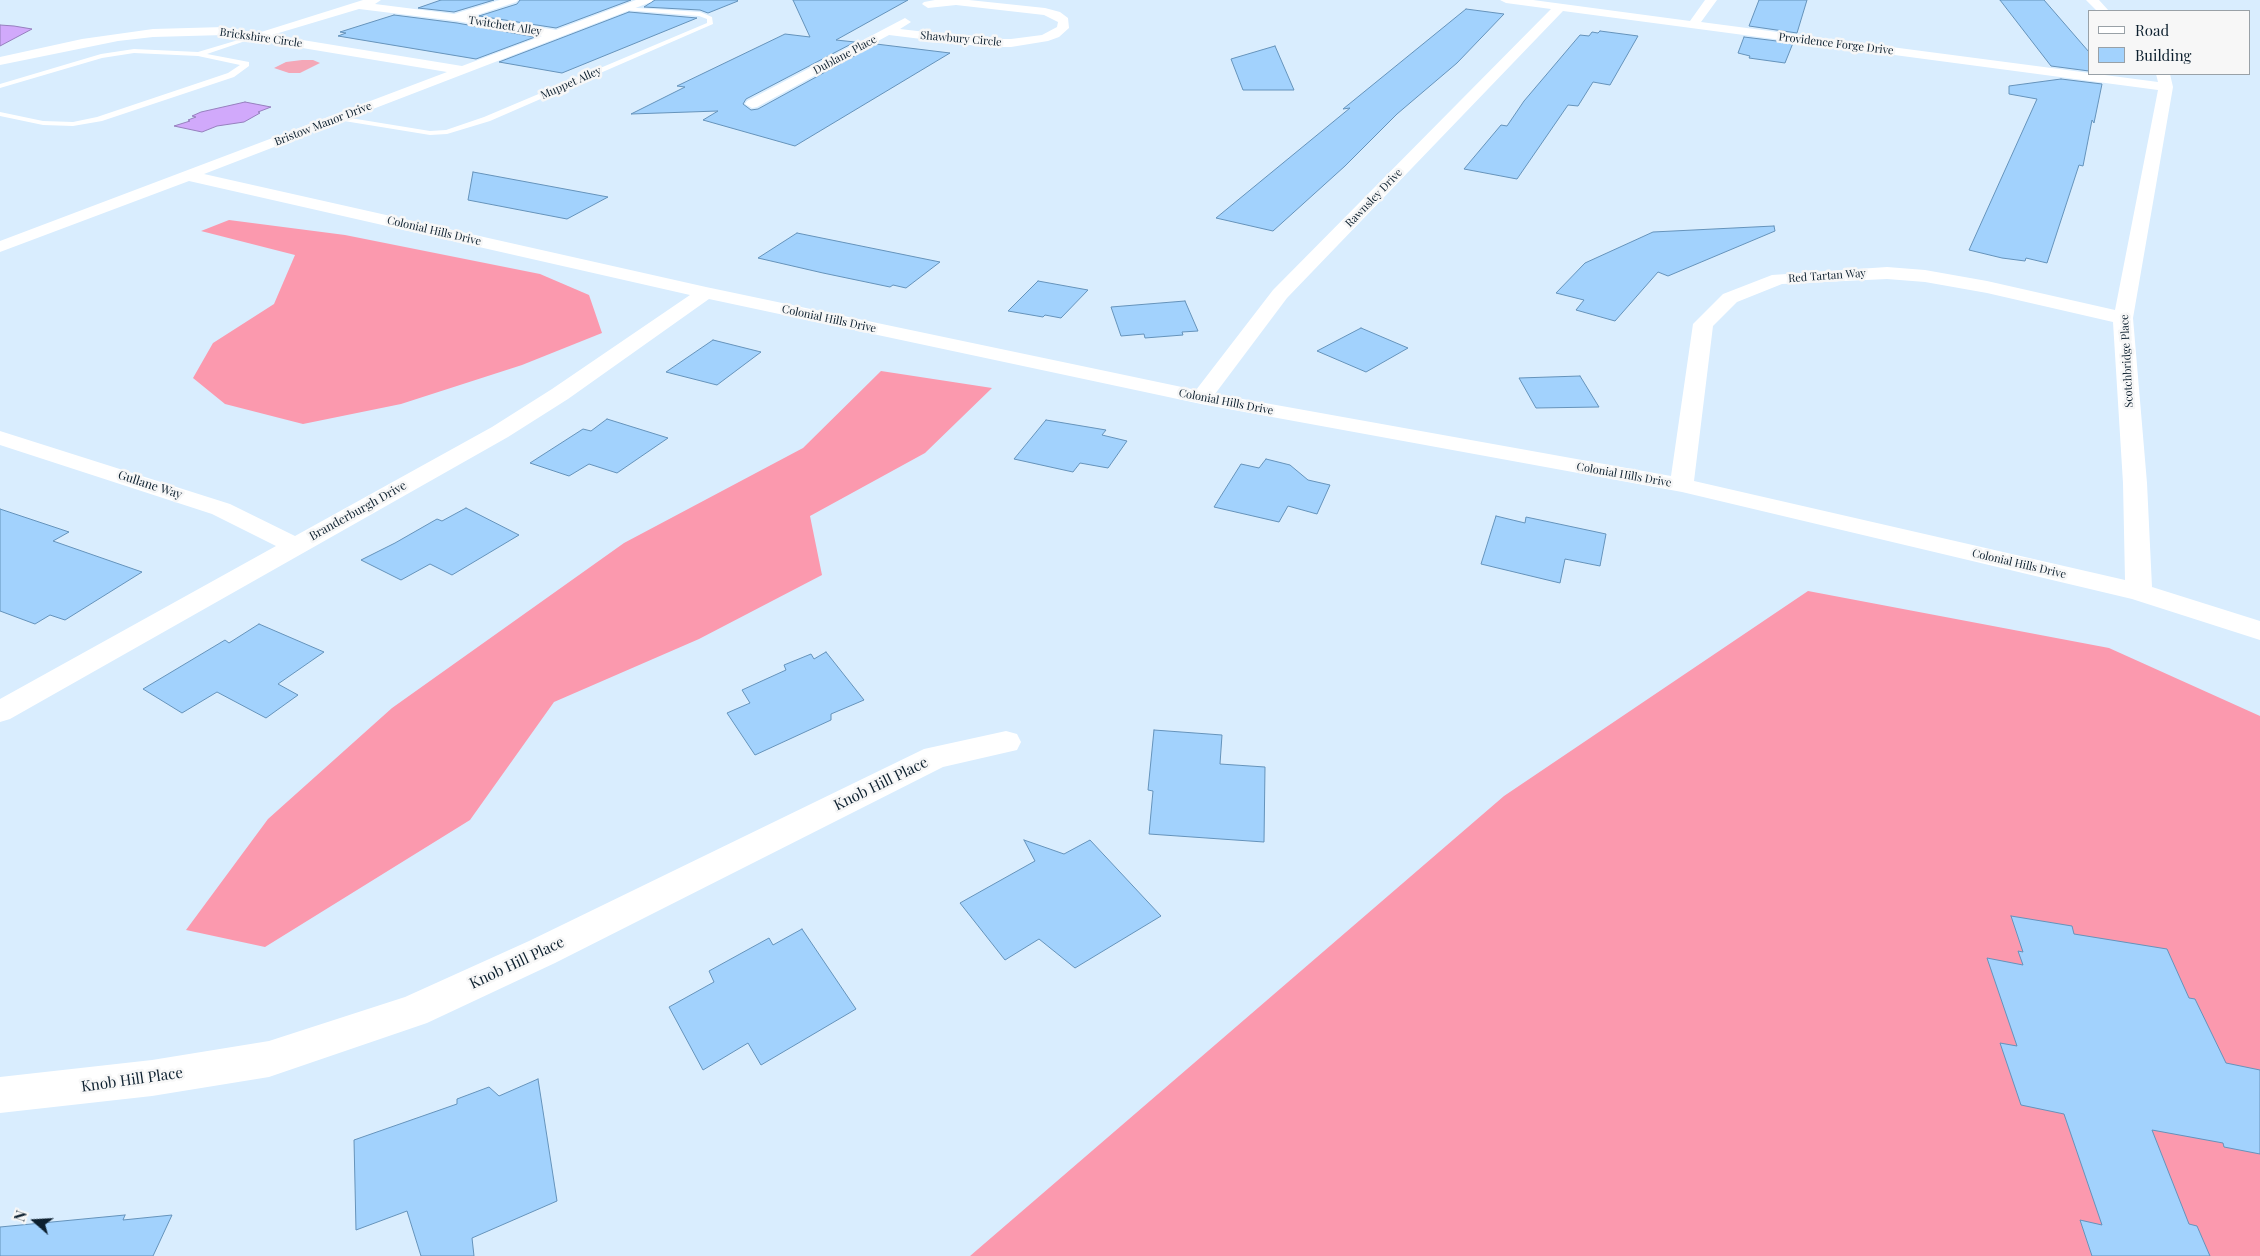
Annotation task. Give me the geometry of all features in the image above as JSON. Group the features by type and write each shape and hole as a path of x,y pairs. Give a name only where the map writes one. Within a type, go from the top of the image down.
{"street":[{"path":"257,36 375,0"},
{"name":"Twitchett Alley","path":"455,18 512,0"},
{"name":"Bristow Manor Drive","path":"0,247 647,0"},
{"name":"Providence Forge Drive","path":"1506,0 1692,26 2088,71"},
{"path":"1692,26 1711,0"},
{"path":"2092,0 2102,10"},
{"name":"Shawbury Circle","path":"890,32 986,43 1011,43 1044,38 1063,28 1064,21 1056,15 1045,12 956,2 922,8"},
{"name":"Twitchett Alley","path":"359,5 556,34"},
{"name":"Dublane Place","path":"752,104 890,32 922,8"},
{"name":"Rawnsley Drive","path":"1201,398 1280,294 1559,8"},
{"name":"Brickshire Circle","path":"0,61 82,42 153,33 224,31 463,70"},
{"name":"Providence Forge Drive","path":"2120,75 2164,80"},
{"name":"Scotchbridge Place","path":"2138,592 2135,483 2123,318 2164,80"},
{"name":"Colonial Hills Drive","path":"190,176 706,293 1201,398 1682,485 2138,592 2260,631"},
{"name":"Red Tartan Way","path":"1682,485 1703,324 1730,298 1779,279 1887,273 1924,276 1986,287 2123,318"},
{"name":"Branderburgh Drive","path":"0,712 500,432 560,394 706,293"},
{"name":"Gullane Way","path":"0,438 221,509 295,546"},
{"name":"Knob Hill Place","path":"0,1094 152,1078 268,1059 414,1010 542,952 935,757 1006,742"}],"lane":[{"name":"Muppet Alley","path":"338,118 430,133 446,132 487,119 710,24 710,18 700,14 624,8"},
{"path":"198,54 257,36"},
{"path":"0,86 101,56 134,51 198,54 246,64 231,75 99,119 73,124 43,123 0,114"}],"shaded area":[{"path":"0,25 14,26 32,29 0,46"},
{"path":"313,60 320,63 300,73 289,73 274,68 286,62"},
{"path":"245,102 271,107 258,112 260,113 244,122 217,126 202,132 174,126 190,121 188,120 196,117 192,116 201,112"},
{"path":"229,220 345,235 540,274 589,295 602,333 522,365 401,404 303,424 225,404 193,378 213,343 274,304 295,255 201,231"},
{"path":"881,371 992,388 925,453 810,516 822,575 699,639 554,702 470,820 265,947 186,930 268,819 392,708 624,543 803,448"},
{"path":"1808,591 2109,648 2260,716 2260,1256 970,1256 1504,796"}],"building":[{"path":"441,0 494,0 454,12 418,8"},
{"path":"520,0 631,0 556,28 479,16 517,4"},
{"path":"655,0 738,1 708,13 700,10 644,7"},
{"path":"793,0 908,0 836,40 855,42 746,99 743,104 751,110 758,109 876,44 950,53 795,146 703,120 718,111 631,114 685,87 677,86 785,34 810,37"},
{"path":"1759,0 1807,0 1797,33 1749,26"},
{"path":"2000,0 2044,0 2088,51 2088,71 2051,66"},
{"path":"1466,9 1504,14 1457,63 1397,114 1345,166 1273,231 1216,218 1350,108 1343,109"},
{"path":"629,12 697,18 562,73 499,62"},
{"path":"394,15 457,23 535,37 476,59 338,36 346,33 340,32"},
{"path":"1600,31 1638,36 1610,85 1593,82 1578,106 1568,105 1517,179 1464,169 1501,125 1507,126 1524,101 1580,35 1589,36 1592,32 1598,33"},
{"path":"1744,37 1793,43 1785,63 1749,58 1750,56 1738,53"},
{"path":"1275,46 1294,90 1243,90 1231,59"},
{"path":"2061,79 2102,84 2094,123 2092,120 2083,166 2079,165 2047,263 2026,258 2025,261 2002,258 1969,250 2037,99 2009,94 2009,86"},
{"path":"473,172 608,197 567,219 468,200"},
{"path":"1774,226 1775,231 1668,276 1658,272 1615,321 1576,310 1584,300 1556,293 1585,263 1653,232"},
{"path":"797,233 940,262 906,288 893,285 890,287 758,258"},
{"path":"1038,281 1088,290 1061,318 1008,311"},
{"path":"1185,301 1198,331 1182,332 1183,335 1145,338 1144,334 1121,336 1111,307"},
{"path":"1361,328 1408,348 1366,372 1317,351"},
{"path":"713,340 761,352 717,385 666,372"},
{"path":"1580,376 1599,407 1536,408 1519,378"},
{"path":"607,419 668,438 617,473 589,464 569,476 530,463 583,429 591,431"},
{"path":"1046,420 1106,430 1102,435 1127,441 1108,468 1080,463 1073,472 1014,459"},
{"path":"1266,459 1290,465 1308,480 1330,485 1317,514 1288,506 1279,522 1214,507 1241,464 1259,468"},
{"path":"466,508 519,535 452,575 430,564 401,580 361,560 437,519 442,521"},
{"path":"0,509 69,532 53,541 142,572 65,620 50,615 35,624 0,611"},
{"path":"1496,516 1525,523 1526,517 1606,534 1600,566 1565,559 1560,583 1481,564"},
{"path":"259,624 324,652 278,684 298,695 266,718 217,692 182,713 143,689 225,640 229,643"},
{"path":"826,652 864,700 831,714 831,720 755,755 727,713 750,703 742,690 786,670 784,665 811,654 814,659"},
{"path":"1154,730 1222,735 1220,764 1265,767 1264,842 1149,834 1153,791 1148,790"},
{"path":"1024,840 1064,854 1090,840 1161,916 1075,968 1039,939 1005,960 960,903 1035,861"},
{"path":"2011,916 2072,926 2074,934 2167,949 2189,998 2195,999 2226,1063 2260,1070 2260,1154 2224,1147 2223,1143 2152,1130 2189,1224 2197,1226 2210,1256 2092,1256 2080,1220 2102,1225 2064,1114 2021,1105 2000,1043 2017,1046 1987,958 2023,965 2018,951 2023,952"},
{"path":"802,929 856,1009 761,1065 748,1043 703,1070 669,1007 714,982 709,971 769,938 773,945"},
{"path":"538,1079 557,1201 472,1238 474,1256 421,1256 407,1211 356,1230 354,1140 457,1104 457,1099 489,1087 499,1096"},
{"path":"125,1215 123,1220 172,1215 153,1256 0,1256 0,1227"}]}
